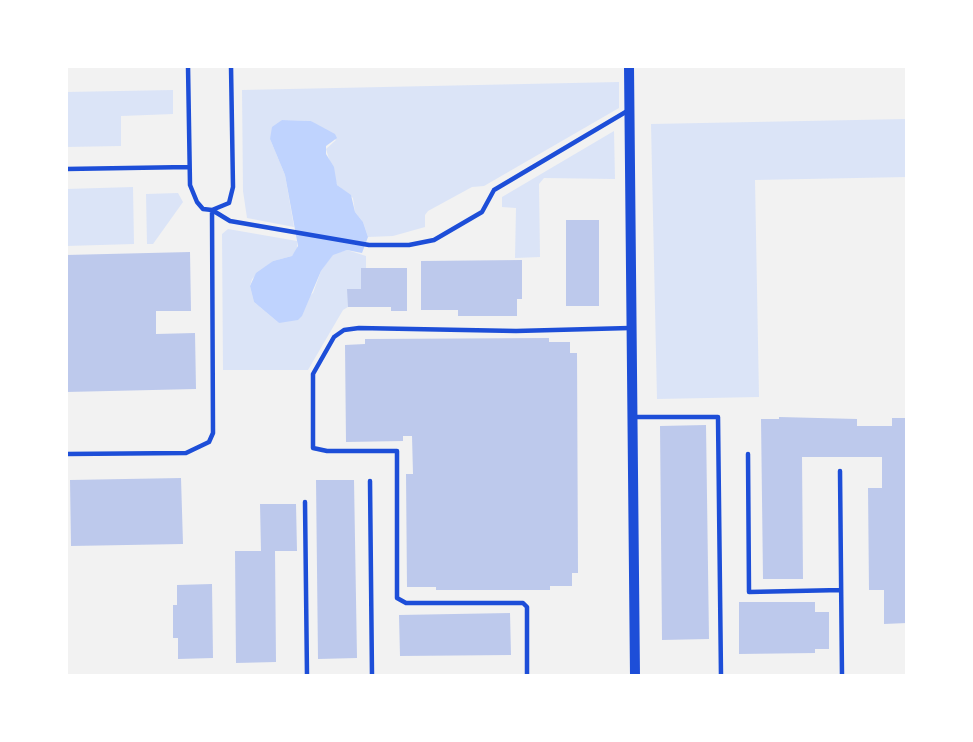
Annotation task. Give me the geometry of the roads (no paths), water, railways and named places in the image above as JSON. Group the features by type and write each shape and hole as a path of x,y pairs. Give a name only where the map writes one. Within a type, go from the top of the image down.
{"street":[{"path":"629,66 635,676"}],"lane":[{"path":"188,66 190,185 197,202 203,209 212,210 230,220 369,245 409,245 434,240 482,212 494,190 629,110"},
{"path":"212,210 229,203 233,187 231,66"},
{"path":"66,169 189,167"},
{"path":"66,454 186,453 209,442 213,433 214,421 212,210"},
{"path":"528,676 527,607 523,603 406,603 398,598 397,451 327,451 313,448 313,374 334,337 344,330 359,328 516,331 630,328"},
{"path":"631,417 718,417 721,676"},
{"path":"748,454 749,592 841,590"},
{"path":"840,471 842,676"},
{"path":"370,481 372,676"},
{"path":"305,502 307,676"}],"water":[{"path":"282,120 311,121 335,134 337,138 326,146 326,154 334,167 337,185 351,195 355,212 363,222 368,237 362,253 347,250 333,255 321,271 302,316 298,320 279,323 254,302 250,286 256,273 273,261 292,256 298,246 285,175 270,139 272,127"}]}
